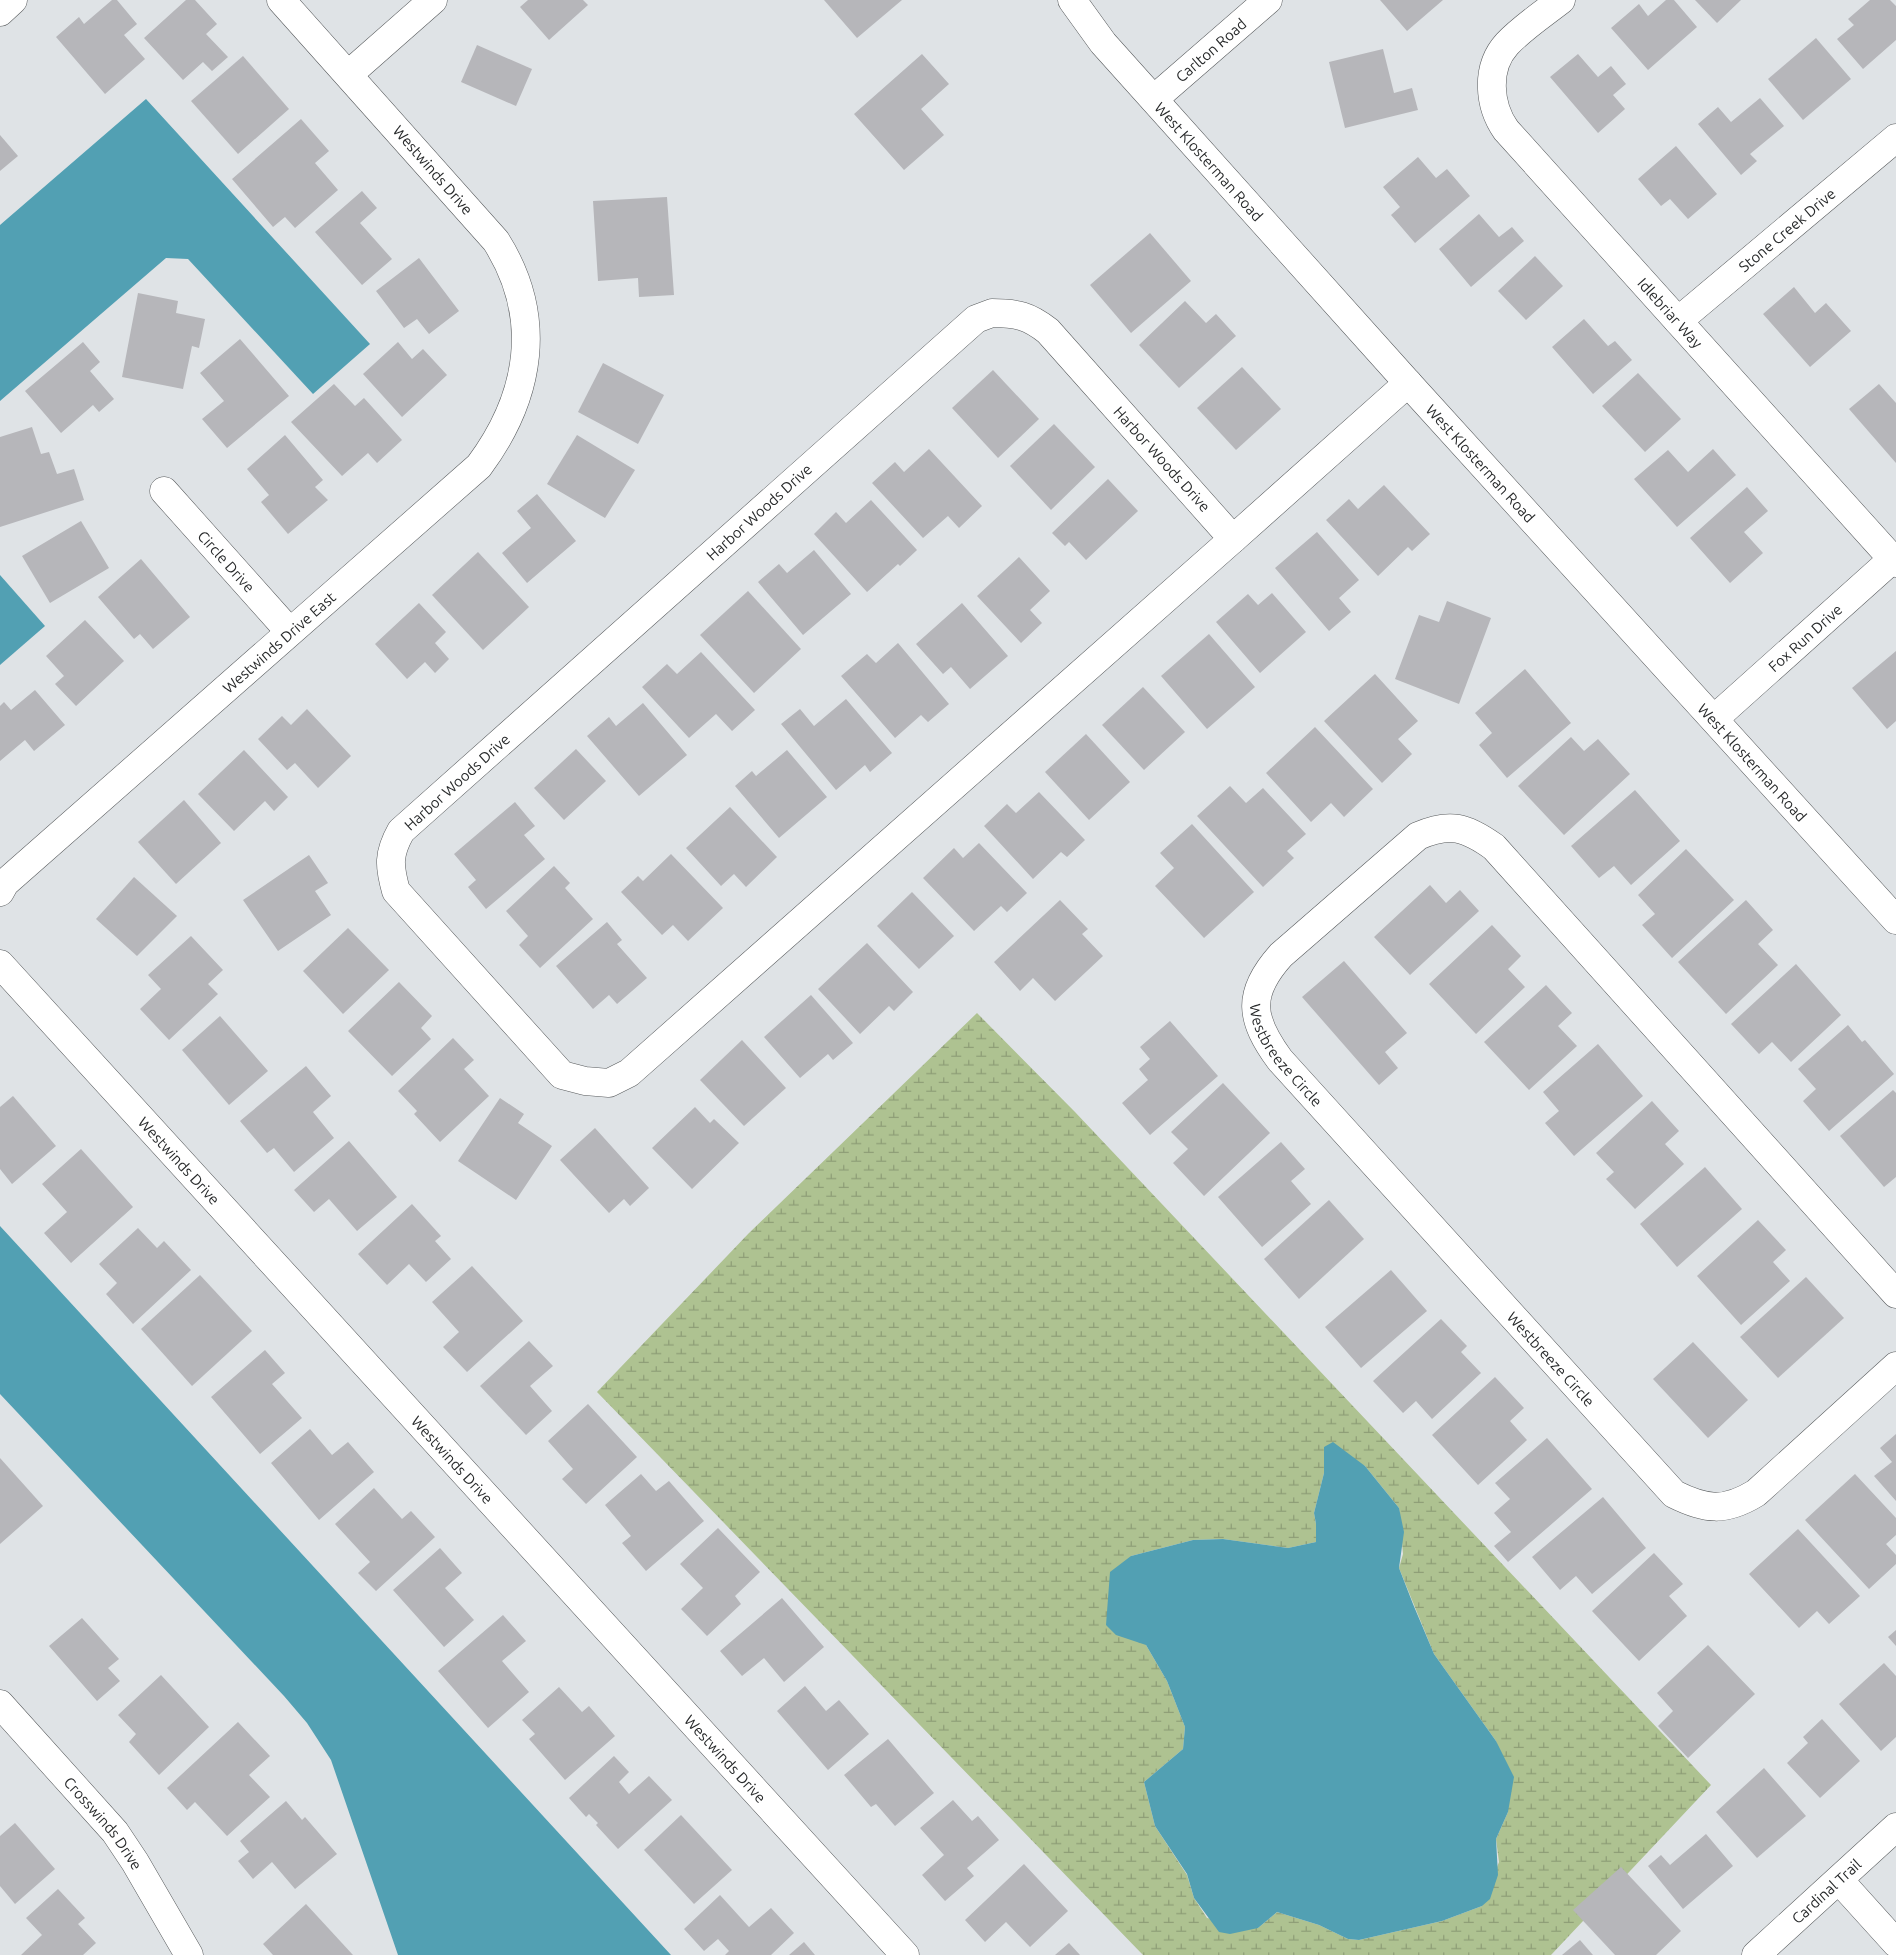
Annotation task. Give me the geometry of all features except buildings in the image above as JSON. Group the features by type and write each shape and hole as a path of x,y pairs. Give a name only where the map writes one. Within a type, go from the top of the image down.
{"street":[{"path":"0,12 14,0"},
{"name":"Westwinds Drive","path":"281,0 496,241 509,262 516,280 525,319 527,335 524,368"},
{"path":"349,74 433,0"},
{"name":"West Klosterman Road","path":"1072,0 1103,43 1408,383 1896,920"},
{"name":"Carlton Road","path":"1154,99 1268,0"},
{"name":"Idlebriar Way","path":"1561,0 1506,44 1499,56 1492,85 1496,116 1506,130 1678,321 1895,559"},
{"name":"Stone Creek Drive","path":"1678,321 1896,138"},
{"name":"Harbor Woods Drive","path":"1233,539 1048,331 1032,318 1010,313 992,313 984,316 976,320 401,832 392,849 391,871 396,891 562,1075 585,1081 609,1083 629,1073 1233,539 1408,383"},
{"name":"Westwinds Drive East","path":"0,892 6,883 289,631 479,466 499,440 524,368"},
{"name":"Circle Drive","path":"164,491 289,631"},
{"name":"Fox Run Drive","path":"1714,718 1895,559"},
{"name":"Westbreeze Circle","path":"1896,1294 1494,847 1472,832 1449,827 1434,829 1418,836 1281,955 1265,973 1258,995 1256,1017 1266,1041 1280,1060 1674,1494 1696,1505 1722,1507 1740,1503 1756,1492 1896,1366"},
{"name":"Westwinds Drive","path":"0,964 905,1955"},
{"name":"Crosswinds Drive","path":"0,1704 115,1832 135,1862 189,1955"},
{"name":"Cardinal Trail","path":"1756,1955 1896,1827"},
{"path":"1839,1880 1896,1943"}],"green space":[{"path":"977,1013 1075,1112 1711,1785 1551,1955 1143,1955 597,1392 749,1233","holes":["1324,1447 1365,1466 1399,1508 1403,1554 1399,1568 1434,1654 1496,1741 1508,1812 1496,1839 1499,1862 1482,1906 1442,1921 1359,1940 1348,1939 1319,1925 1277,1912 1258,1928 1207,1918 1194,1898 1187,1875 1155,1826 1144,1782 1183,1749 1185,1727 1167,1681 1146,1645 1131,1556 1193,1540 1223,1539 1288,1548 1316,1542 1314,1513 1324,1473"]}],"water":[{"path":"146,99 370,344 313,394 188,259 166,258 0,401 0,225"},
{"path":"0,575 45,626 0,665"},
{"path":"0,1226 671,1955 398,1955 331,1760 307,1723 284,1696 0,1394"},
{"path":"1333,1442 1365,1466 1399,1508 1404,1532 1399,1568 1434,1654 1496,1741 1514,1777 1508,1812 1496,1839 1498,1875 1490,1899 1482,1906 1442,1921 1359,1940 1348,1939 1319,1925 1277,1912 1258,1928 1230,1934 1219,1932 1194,1898 1187,1874 1155,1826 1144,1782 1183,1749 1185,1727 1167,1681 1146,1645 1116,1635 1106,1625 1110,1572 1131,1556 1193,1540 1223,1539 1288,1548 1316,1542 1314,1513 1324,1473 1324,1447"}]}
